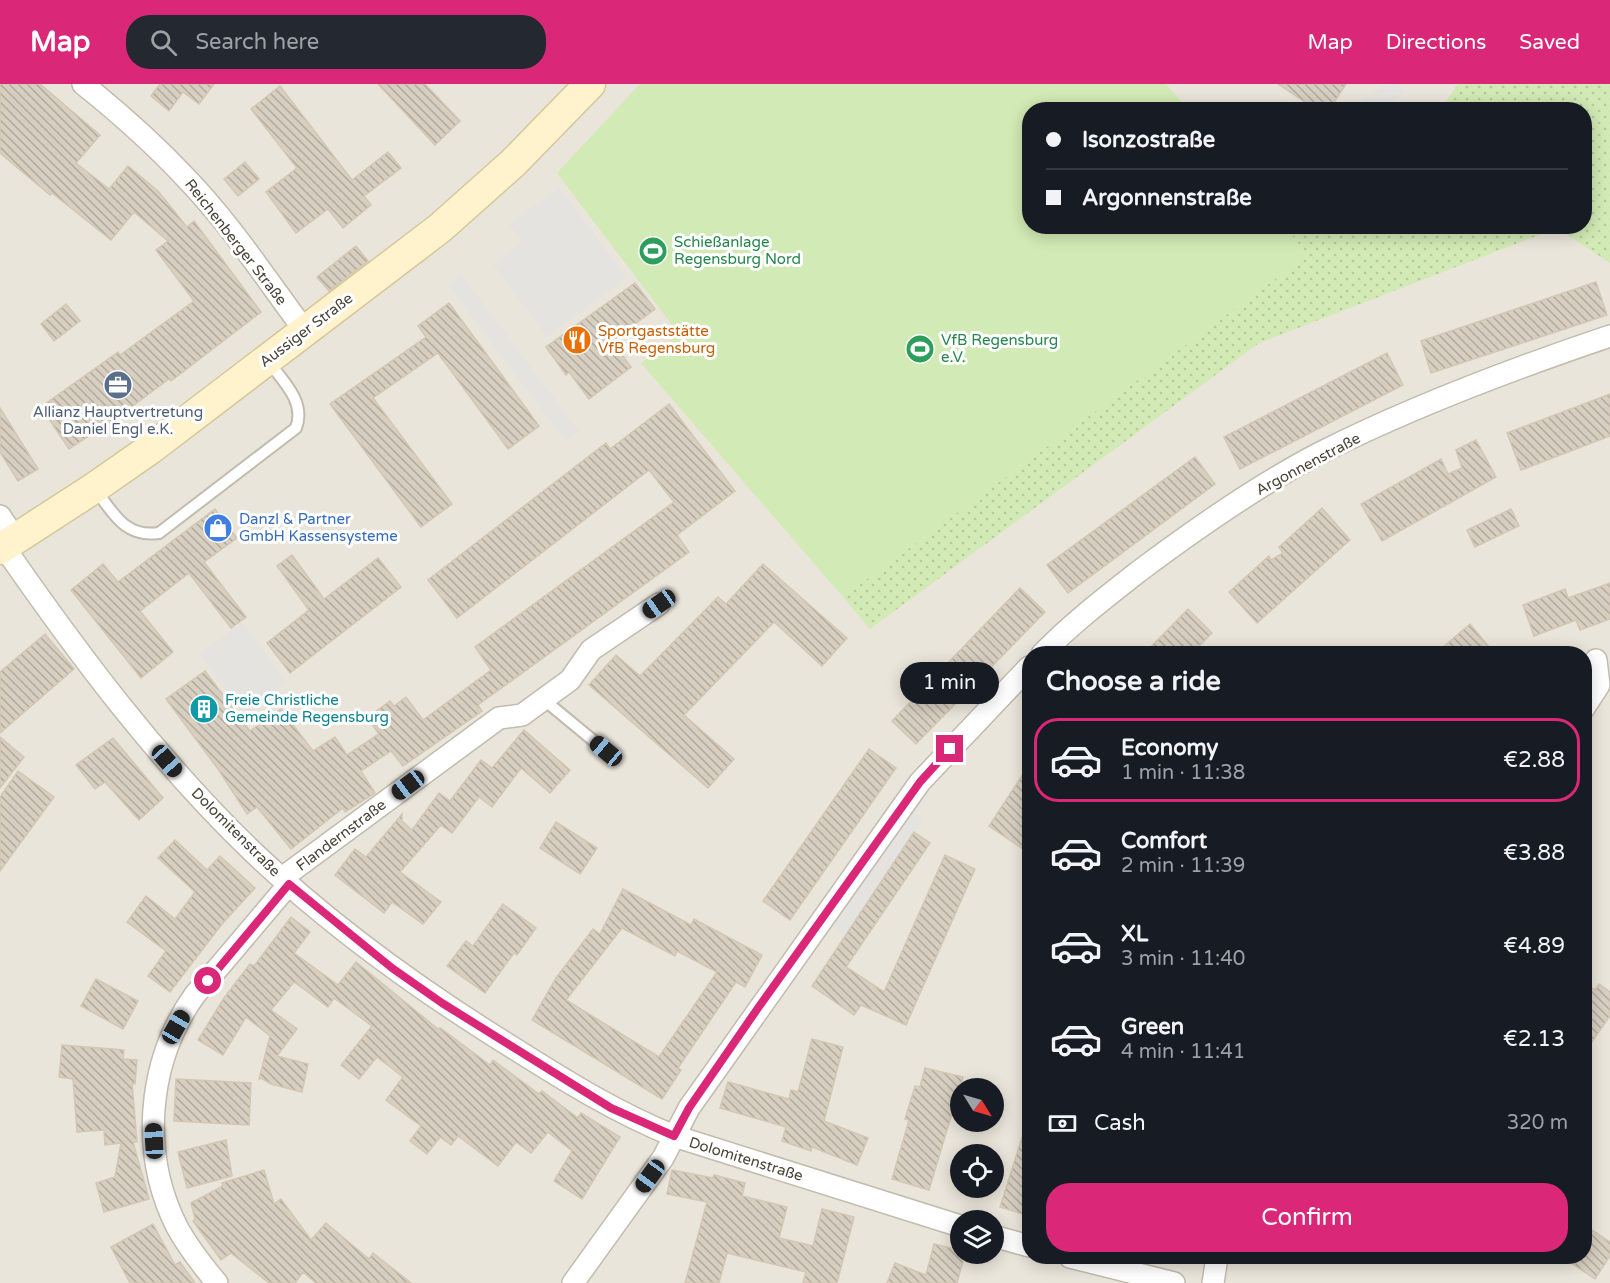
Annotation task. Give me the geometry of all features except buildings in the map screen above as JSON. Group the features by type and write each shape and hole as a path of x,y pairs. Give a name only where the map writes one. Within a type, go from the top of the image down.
{"street":[{"name":"Aussiger Straße","path":"5,538 94,488 150,449 440,228 513,162 590,84"},
{"name":"Reichenberger Straße","path":"96,88 186,177 225,224 305,331"},
{"name":"Argonnenstraße","path":"1050,646 1066,629 1168,549 1234,504 1319,454 1423,406 1610,336"},
{"name":"Dolomitenstraße","path":"5,538 50,614 127,716 231,830 286,881 392,968 442,1003 611,1108 674,1136 950,1223"},
{"name":"Flandernstraße","path":"217,1283 194,1255 183,1236 165,1199 155,1161 153,1120 161,1063 176,1027 194,997 286,881 498,718 522,715 570,680 591,650 659,604"},
{"path":"1592,696 1599,685 1597,660"},
{"path":"573,1283 663,1158 689,1108 758,1008 920,782 1022,674"},
{"path":"1004,1239 1022,1244"},
{"path":"1098,1264 1174,1283"},
{"path":"1213,1283 1216,1264"}],"lane":[{"path":"94,488 121,523 146,535 159,533 297,428 300,417 298,403 267,359"},
{"path":"543,699 606,751"}],"shaded area":[{"path":"0,84 1610,84 1610,1283 0,1283"},
{"path":"1386,84 1397,84 1403,94 1391,102 1359,102"},
{"path":"559,187 627,278 547,337 493,264 522,242 509,224"},
{"path":"461,274 579,431 565,441 448,285"},
{"path":"243,622 287,683 243,714 199,653"},
{"path":"910,808 924,818 845,935 831,926"}],"green space":[{"name":"VfB Regensburg e.V.","path":"640,84 1166,84 1182,102 1022,102 1022,234 1291,234 1308,255 843,597 641,363 679,334 557,173"},
{"path":"1458,84 1610,84 1610,263 1566,234 1592,234 1592,102 1446,102"},
{"path":"1291,234 1541,234 1259,343 870,629 843,597 1308,255"}],"place":[{"name":"Schießanlage Regensburg Nord","path":"653,251"},
{"name":"Sportgaststätte VfB Regensburg","path":"577,340"},
{"name":"VfB Regensburg e.V.","path":"920,349"},
{"name":"Allianz Hauptvertretung Daniel Engl e.K.","path":"118,385"},
{"name":"Danzl & Partner GmbH Kassensysteme","path":"218,528"},
{"name":"Freie Christliche Gemeinde Regensburg","path":"204,709"}],"route":[{"path":"208,981 289,884 392,968 442,1003 611,1108 674,1136 689,1108 758,1008 920,782 950,749"}]}
